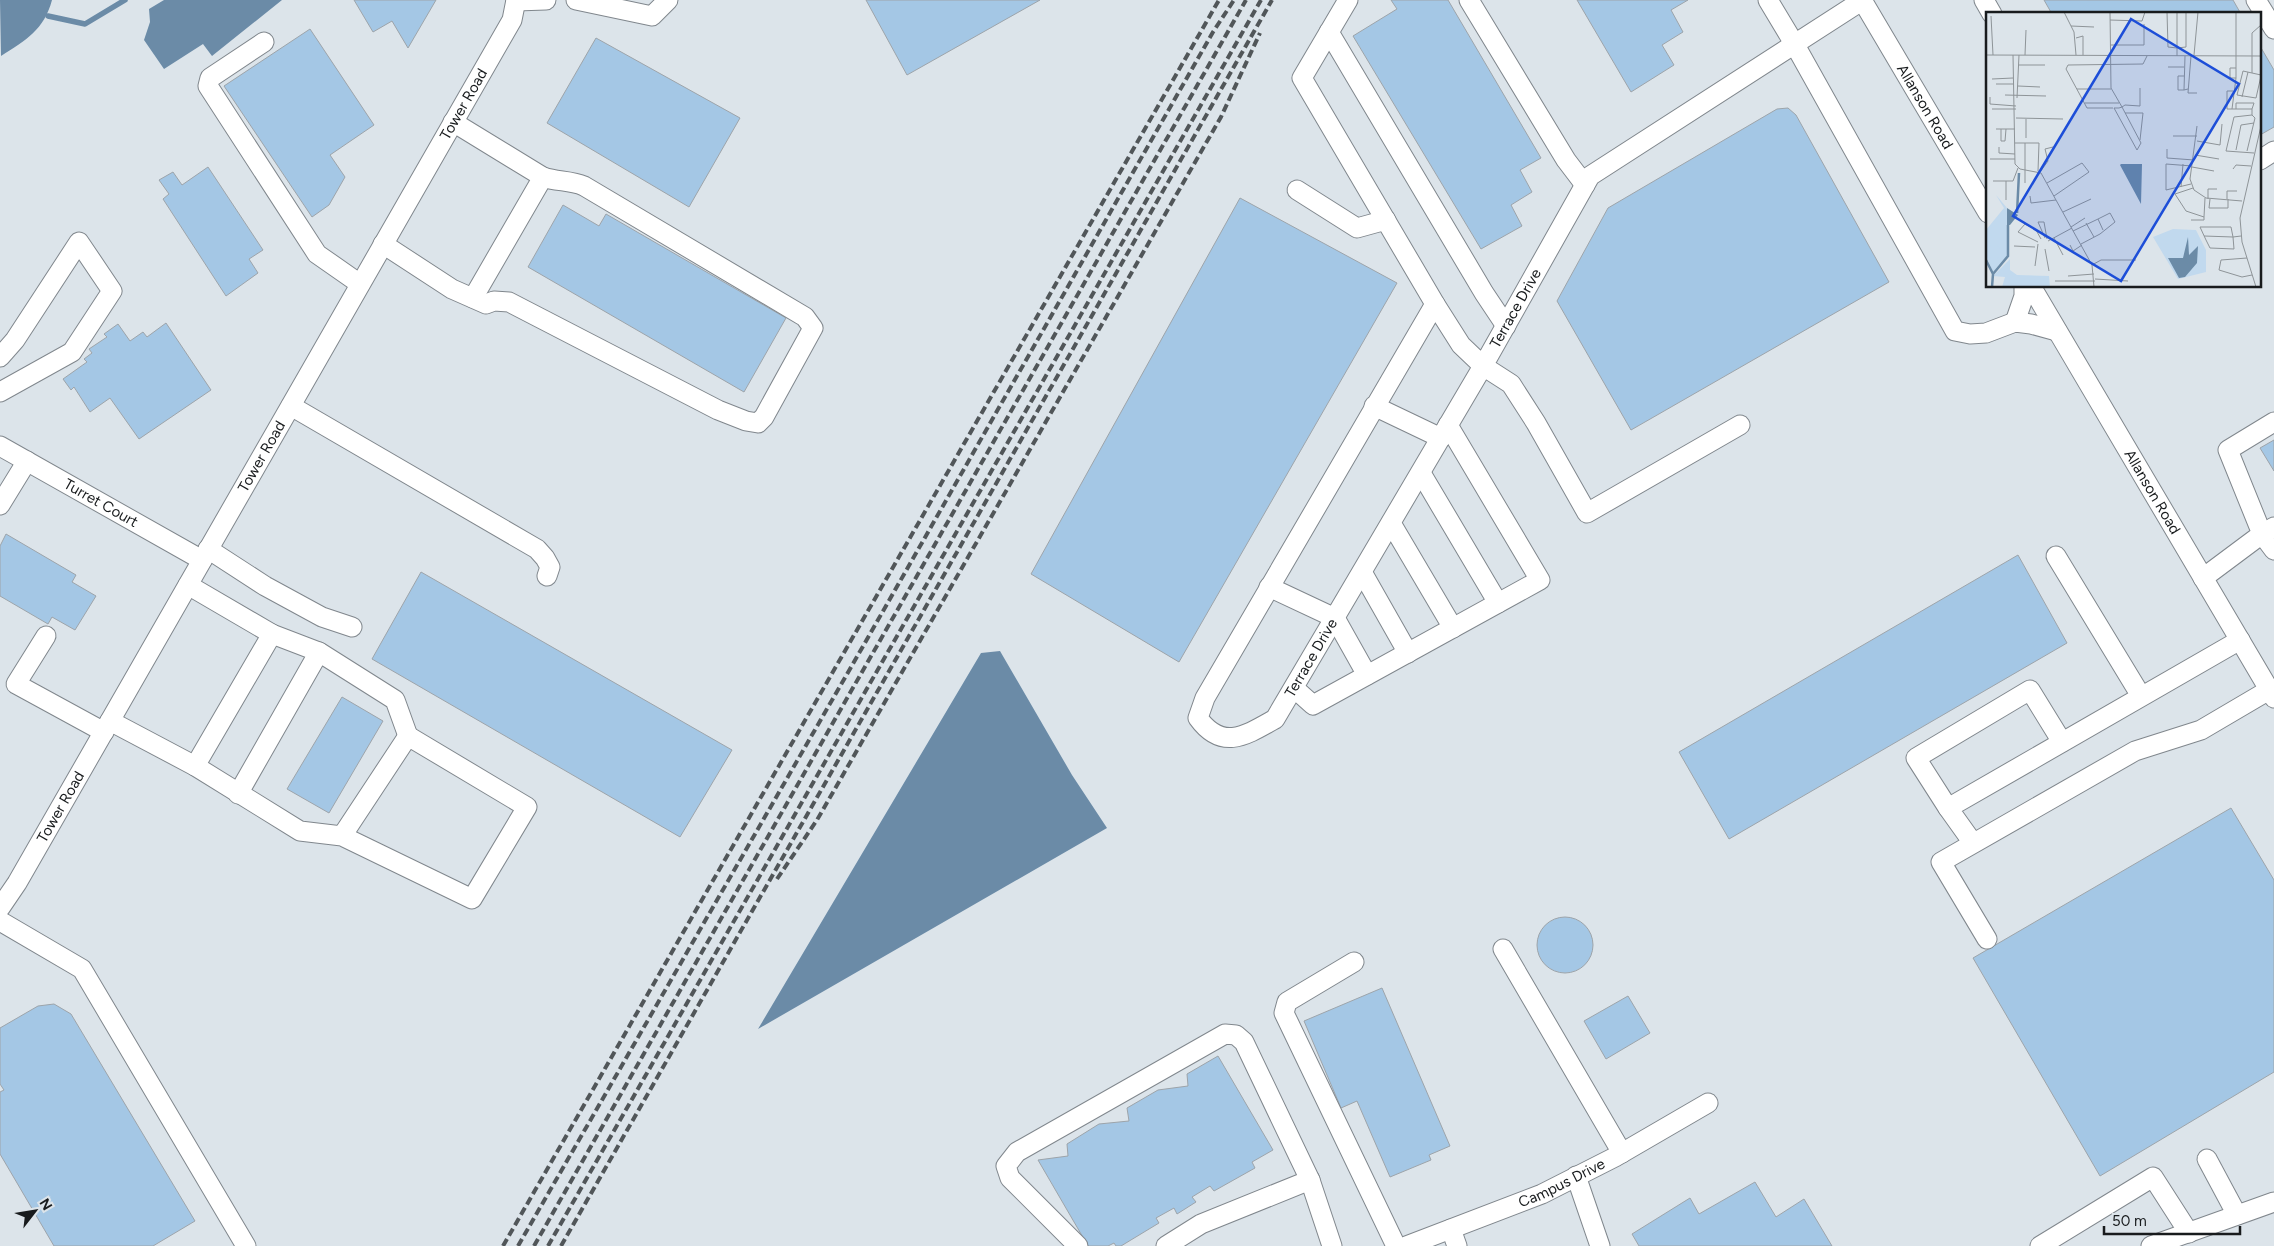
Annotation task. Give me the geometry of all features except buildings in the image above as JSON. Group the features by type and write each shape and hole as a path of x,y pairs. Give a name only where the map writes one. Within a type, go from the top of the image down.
{"street":[{"path":"516,1 546,0"},
{"path":"576,0 652,16 668,0"},
{"path":"1348,0 1302,78 1461,345 1484,366 1511,384 1536,423 1587,513 1740,425"},
{"path":"1469,0 1566,160 1585,185"},
{"path":"1768,0 1955,331 1970,334 1986,333 2015,322 2031,324 2057,332"},
{"name":"Terrace Drive","path":"1269,587 1205,698 1198,718 1206,730 1221,738 1235,737 1275,719 1484,366 1590,176 1862,0"},
{"name":"Allanson Road","path":"1862,0 1986,210"},
{"path":"1984,0 1991,12"},
{"path":"2256,0 2274,29"},
{"name":"Tower Road","path":"0,908 17,883 512,20 516,1"},
{"path":"1329,32 1484,293 1506,326"},
{"path":"264,42 210,78 208,86 318,254 360,284"},
{"path":"383,244 452,289 486,304 494,301 509,302 718,410 746,421 758,423 764,417 814,328 805,317 584,186 570,180 557,182 543,177 453,122"},
{"path":"2262,159 2274,151"},
{"path":"473,298 543,177"},
{"path":"1297,190 1357,228 1386,220"},
{"path":"0,357 15,340 79,242 112,291 72,352 0,392"},
{"path":"2015,322 2024,296 2024,288"},
{"name":"Allanson Road","path":"2032,288 2272,694"},
{"path":"1367,675 1335,618 1269,587 1435,304"},
{"path":"290,406 537,549 546,558 550,567 547,576"},
{"path":"1294,688 1313,705 1540,580 1445,432 1374,406"},
{"path":"2274,422 2228,450 2268,530 2274,550"},
{"name":"Turret Court","path":"0,446 322,617 352,627"},
{"path":"0,505 28,461"},
{"path":"1421,473 1498,603"},
{"path":"1391,523 1453,628"},
{"path":"2203,578 2268,530"},
{"path":"2056,556 2141,696"},
{"path":"1362,572 1408,652"},
{"path":"46,636 16,684 194,766 300,831 342,836 472,898 527,807 408,736 395,700 319,652 272,634 188,585"},
{"path":"194,766 272,634"},
{"path":"1948,808 2240,640"},
{"path":"238,794 319,652"},
{"path":"1973,843 1916,758 2030,690 2062,742"},
{"path":"1987,939 1941,862 2135,751 2201,730 2272,694"},
{"path":"342,836 408,736"},
{"path":"0,921 82,969 246,1246"},
{"path":"1503,949 1622,1153"},
{"path":"1354,962 1287,1002 1284,1013 1396,1246"},
{"path":"1078,1246 1010,1178 1006,1166 1016,1152 1225,1034 1236,1035 1244,1042 1310,1180 1332,1246"},
{"name":"Campus Drive","path":"1406,1246 1454,1237 1622,1153 1708,1103"},
{"path":"2207,1159 2237,1215"},
{"path":"1576,1176 1600,1246"},
{"path":"2040,1246 2153,1177 2189,1233"},
{"path":"1166,1246 1201,1224 1310,1180"},
{"path":"2150,1246 2274,1202"}],"water":[{"path":"0,0 52,0 49,10 39,27 26,39 1,56"},
{"path":"164,0 282,0 212,56 203,44 164,69 144,40 150,22 149,9"},
{"path":"1000,651 1072,775 1107,828 758,1029 981,653"}],"waterway":[{"path":"48,16 85,24 125,0"}],"railway":[{"path":"503,1246 1219,0"},
{"path":"518,1246 1213,32 1234,0"},
{"path":"534,1246 1246,0"},
{"path":"548,1246 1261,0"},
{"path":"561,1246 1272,0"},
{"path":"777,879 817,820 1221,117 1260,33"}]}
